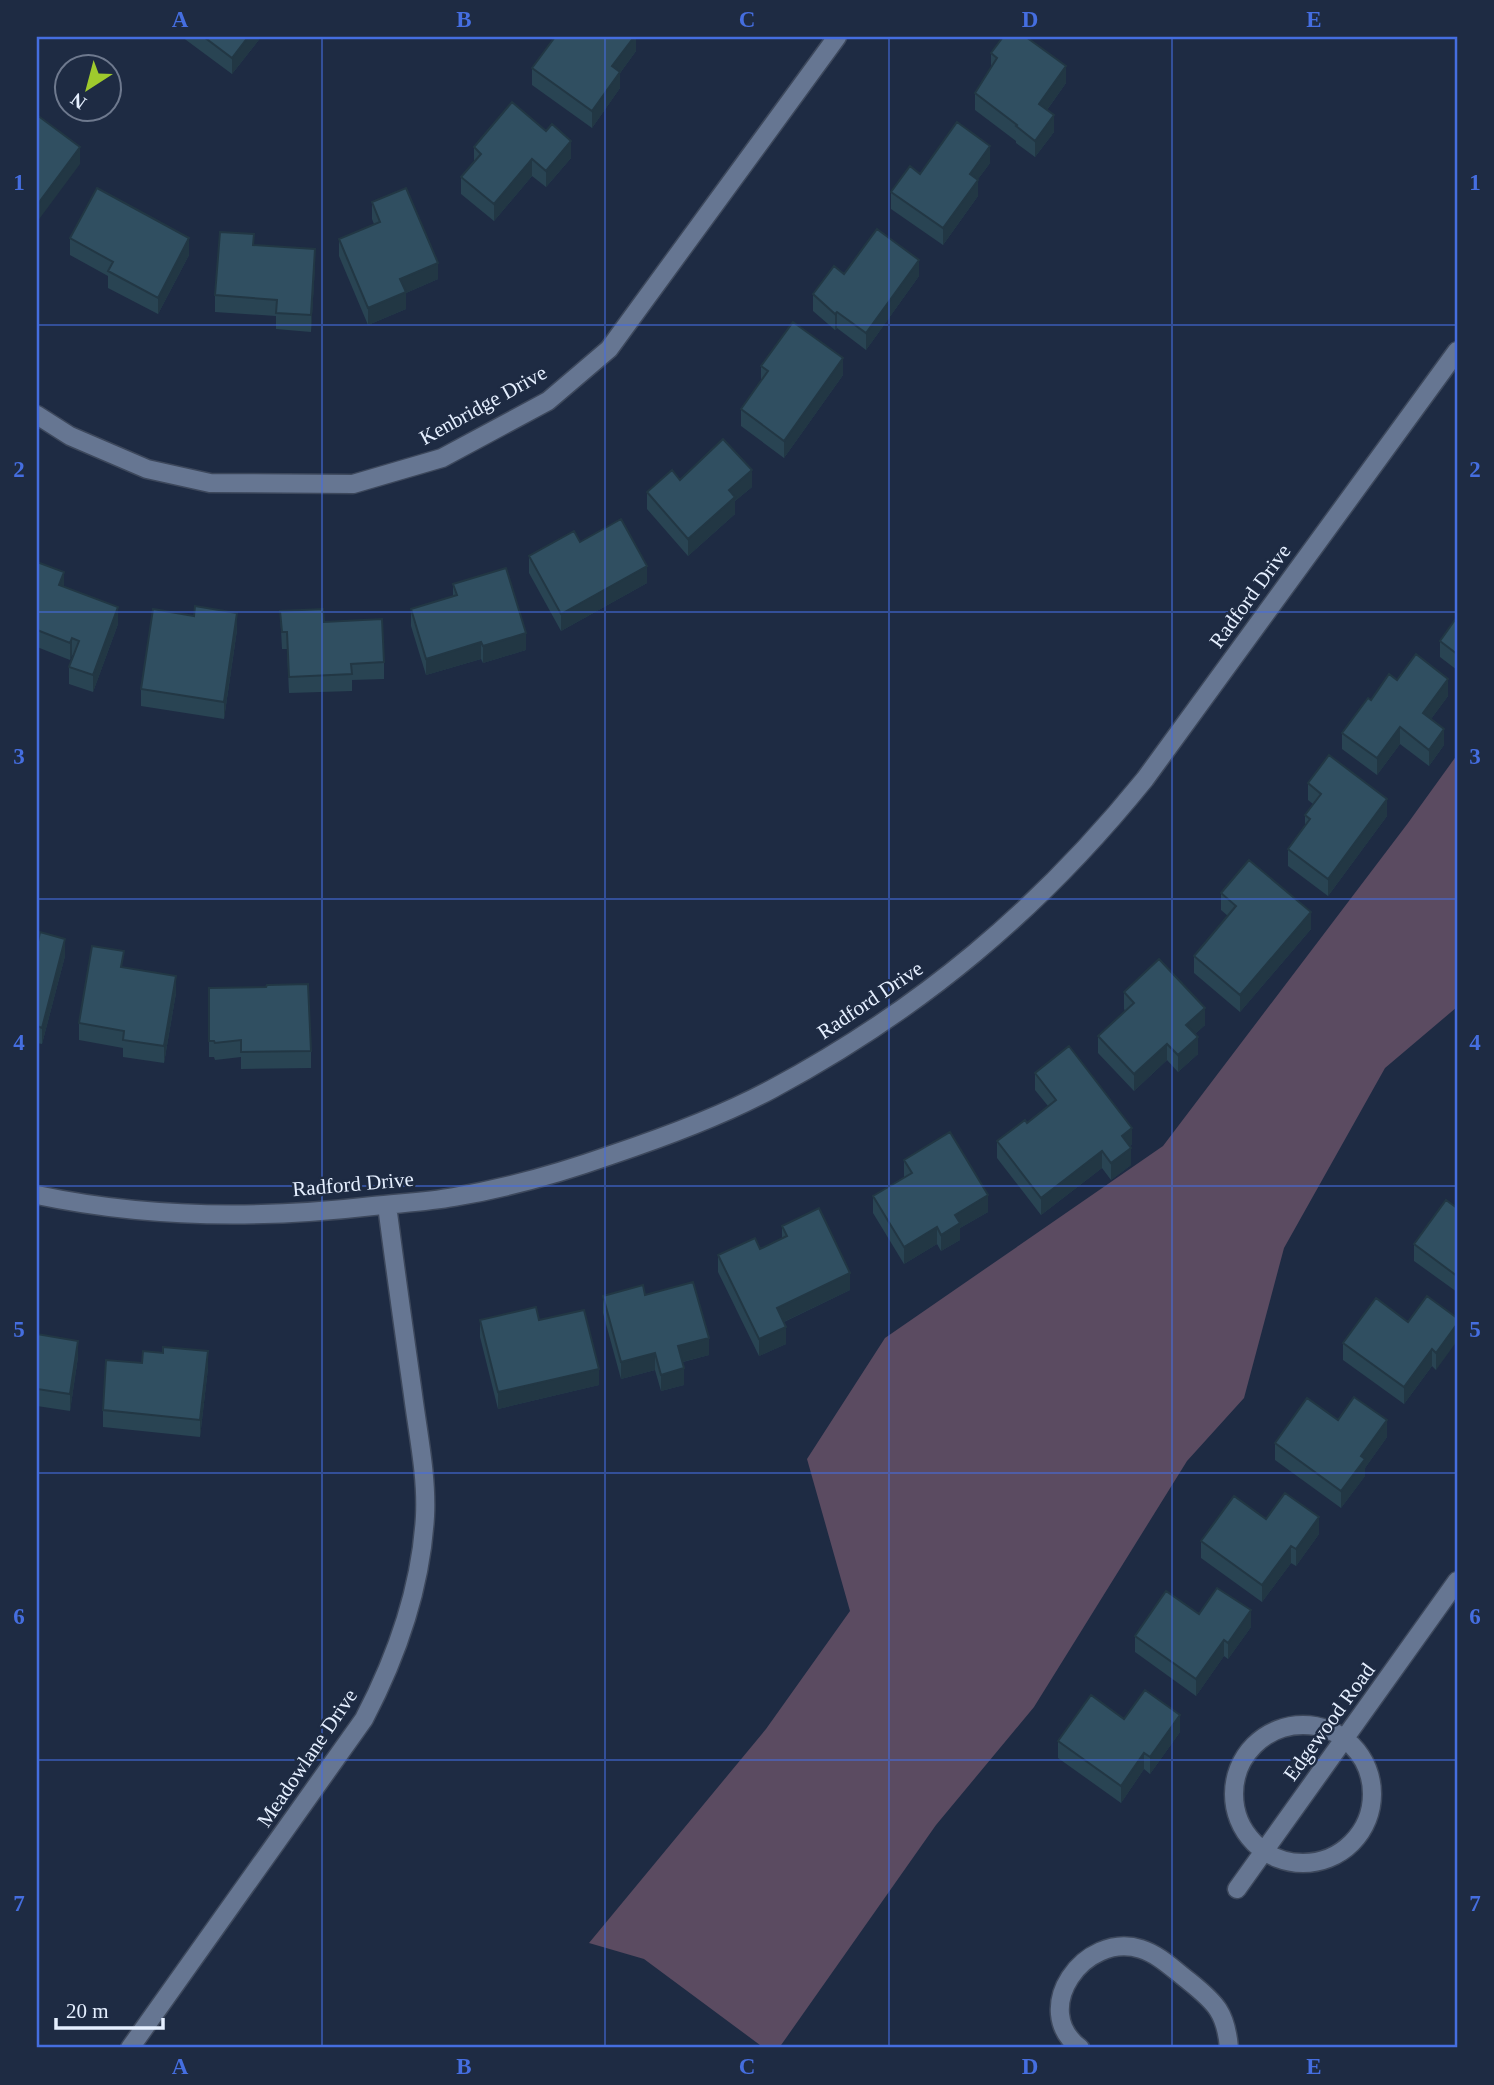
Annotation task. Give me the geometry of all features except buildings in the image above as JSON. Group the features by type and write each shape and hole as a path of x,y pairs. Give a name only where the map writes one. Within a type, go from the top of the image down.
{"street":[{"name":"Kenbridge Drive","path":"37,415 70,436 147,469 210,483 353,484 442,458 548,401 609,349 837,37"},
{"name":"Radford Drive","path":"37,1195 125,1209 223,1215 324,1212 453,1198 583,1165 675,1132 770,1090 855,1041 968,960 1056,881 1101,832 1145,779 1457,351"},
{"name":"Meadowlane Drive","path":"130,2048 364,1719 388,1670 409,1610 419,1567 425,1514 422,1463 387,1205"},
{"name":"Edgewood Road","path":"1237,1889 1457,1581"},
{"path":"1312,1725 1344,1739 1364,1762 1371,1784 1368,1817 1356,1837 1339,1852 1318,1861 1285,1860 1264,1851 1248,1836 1235,1807 1234,1785 1246,1755 1260,1739 1290,1726 1312,1725"},
{"path":"1080,2048 1073,2043 1064,2027 1060,2008 1062,1990 1070,1976 1089,1955 1116,1946 1139,1948 1158,1956 1213,2001 1227,2027 1229,2048"}],"shaded area":[{"path":"1457,755 1457,1007 1385,1068 1284,1248 1244,1398 1187,1461 1034,1707 936,1825 779,2048 764,2048 644,1959 589,1943 766,1729 850,1611 807,1459 885,1338 1163,1146"}]}
